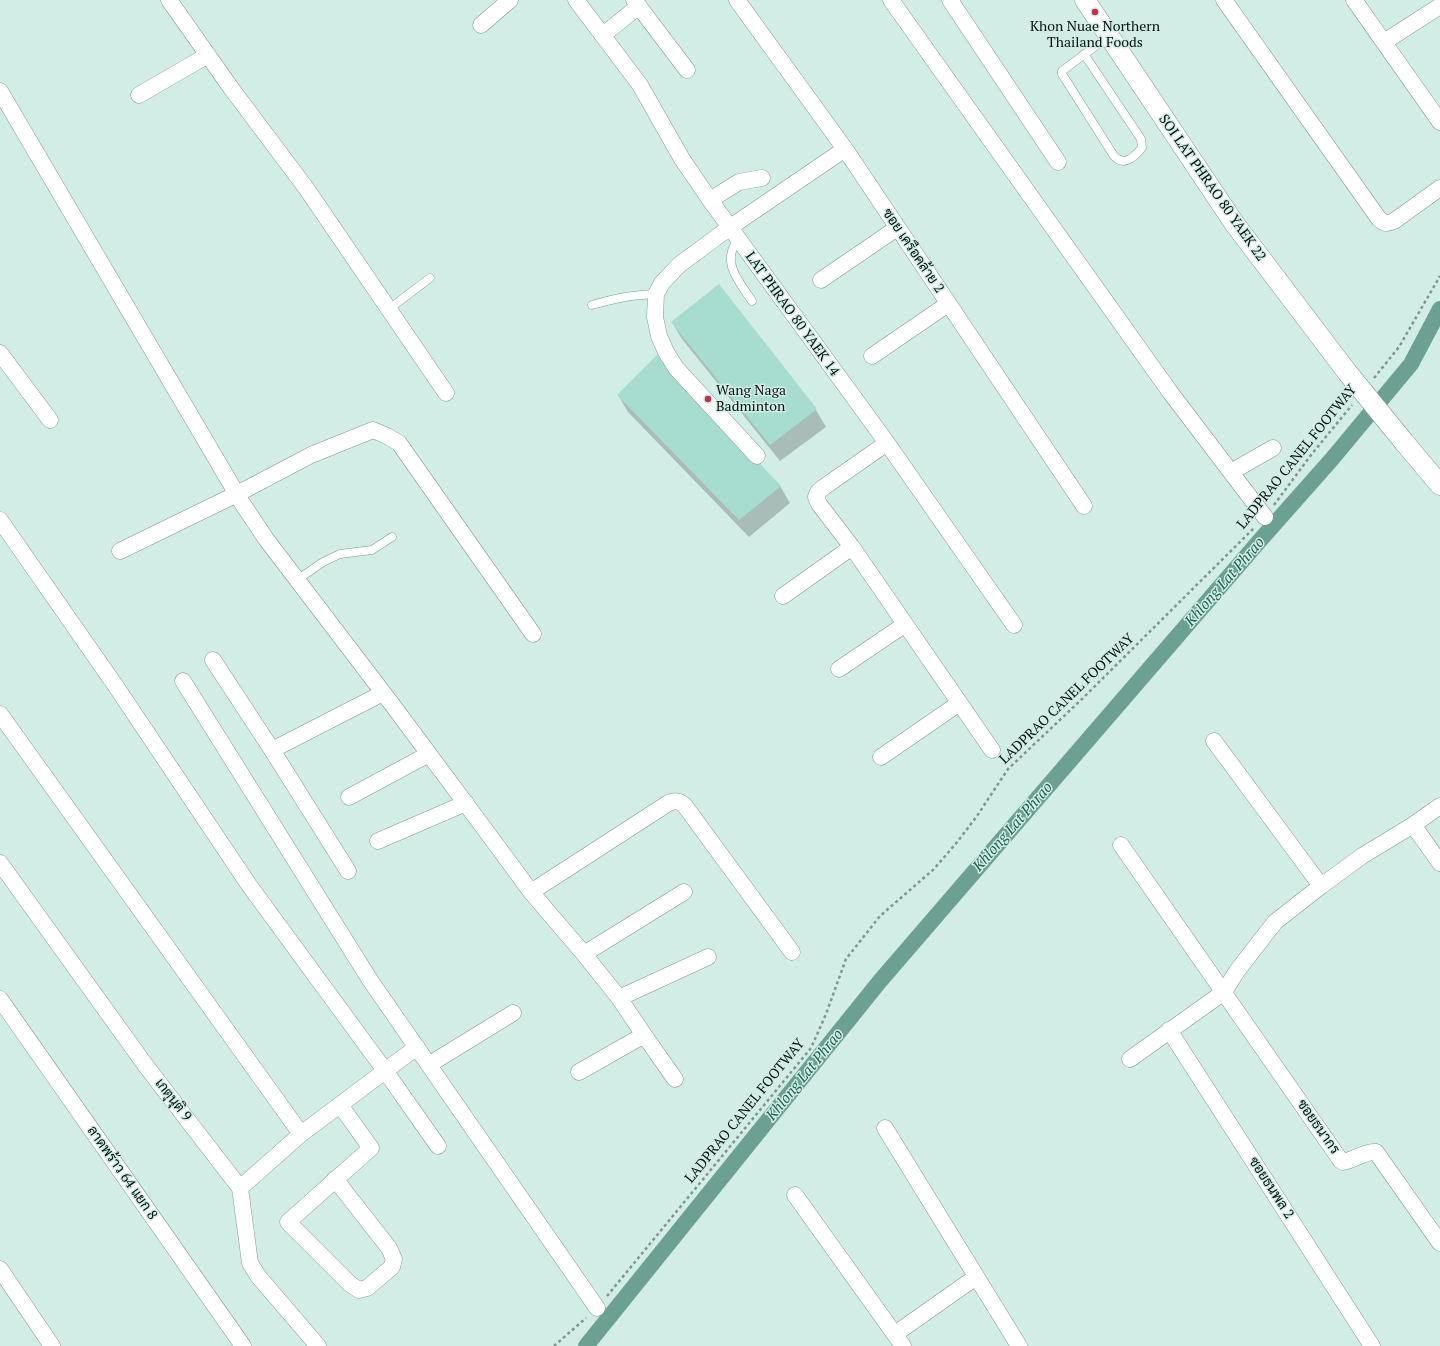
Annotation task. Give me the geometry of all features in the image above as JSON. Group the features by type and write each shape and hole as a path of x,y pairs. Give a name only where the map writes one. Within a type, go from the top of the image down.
{"street":[{"path":"169,0 306,188 446,393"},
{"path":"481,25 510,0"},
{"name":"LAT PHRAO 80 YAEK 14","path":"576,0 640,85 682,159 710,200 887,443 1014,624"},
{"name":"ซอย เครือคล้าย 2","path":"737,0 845,150 1084,506"},
{"path":"891,0 1170,392 1265,517"},
{"path":"950,0 1058,162"},
{"name":"SOI LAT PHRAO 80 YAEK 22","path":"1085,0 1234,224 1347,372 1440,485"},
{"path":"1224,0 1383,223 1388,224 1394,221 1440,188"},
{"path":"1354,0 1440,122"},
{"path":"603,36 637,3 687,70"},
{"path":"1384,42 1440,6"},
{"path":"139,95 208,55"},
{"path":"0,91 237,494 266,539 466,803 530,892 584,954 619,998 675,1079"},
{"path":"757,456 676,368 666,352 659,336 655,317 656,294 662,283 679,265 734,234 845,150"},
{"path":"710,200 739,182 762,178"},
{"path":"821,280 897,228"},
{"path":"872,356 948,304"},
{"path":"0,353 50,420"},
{"path":"120,552 237,494 311,455 373,430 399,443 533,634"},
{"path":"887,443 824,487 818,492 816,497 819,504 852,548 958,704 992,750"},
{"path":"1231,472 1273,448"},
{"path":"0,520 119,692 249,885 386,1072 438,1146"},
{"path":"783,596 852,548"},
{"path":"839,669 904,625"},
{"path":"213,660 348,871"},
{"path":"183,681 370,980 430,1064 597,1308"},
{"path":"272,750 383,693"},
{"path":"881,757 958,704"},
{"path":"0,714 301,1134"},
{"path":"1214,741 1321,886"},
{"path":"349,797 429,754"},
{"path":"530,892 667,804 677,801 681,802 685,806 792,952"},
{"path":"378,841 466,803"},
{"path":"1130,1059 1224,992 1237,971 1275,922 1362,856 1413,825 1440,806"},
{"path":"1413,825 1440,863"},
{"path":"1120,844 1224,992"},
{"name":"เกตุนุติ 9","path":"0,863 146,1066 240,1188"},
{"path":"584,954 684,892"},
{"path":"619,998 708,957"},
{"name":"ซอยธนากร","path":"1224,992 1341,1160 1346,1162 1376,1152 1440,1243"},
{"name":"ลาดพร้าว 64 แยก 8","path":"0,999 243,1346"},
{"path":"430,1064 513,1013"},
{"name":"ซอยธนพล 2","path":"1170,1030 1372,1346"},
{"path":"579,1072 644,1035"},
{"path":"318,1346 258,1276 250,1263 240,1188 301,1134 386,1072 417,1047"},
{"path":"335,1179 389,1248 394,1259 392,1267 367,1288 359,1290 350,1284 288,1222 335,1179 370,1148 340,1105"},
{"path":"885,1128 1019,1346"},
{"path":"795,1195 899,1340 976,1277"},
{"path":"0,1269 52,1346"}],"lane":[{"path":"1084,54 1141,140 1142,148 1130,160 1123,162 1114,156 1063,77 1062,71 1084,54 1109,36"},
{"path":"734,234 730,260 736,275 752,301"},
{"path":"388,309 430,278"},
{"path":"592,305 620,297 656,294"},
{"path":"297,580 323,562 340,554 372,550 392,537"}],"path":[{"name":"LADPRAO CANEL FOOTWAY","path":"1370,383 1399,347 1440,276"},
{"name":"LADPRAO CANEL FOOTWAY","path":"554,1346 597,1308 811,1048 826,1014 846,959 880,916 934,869 977,816 1008,769 1082,699 1265,517 1311,455 1355,401"}],"building":[{"path":"719,284 817,409 770,445 671,322"},
{"path":"657,355 781,486 739,520 617,395"}],"waterway":[{"name":"Khlong Lat Phrao","path":"586,1346 880,981 1262,538 1332,459 1411,364 1440,309"}],"place":[{"name":"Khon Nuae Northern Thailand Foods","path":"1095,12"},
{"name":"Wang Naga Badminton","path":"708,399"}]}
